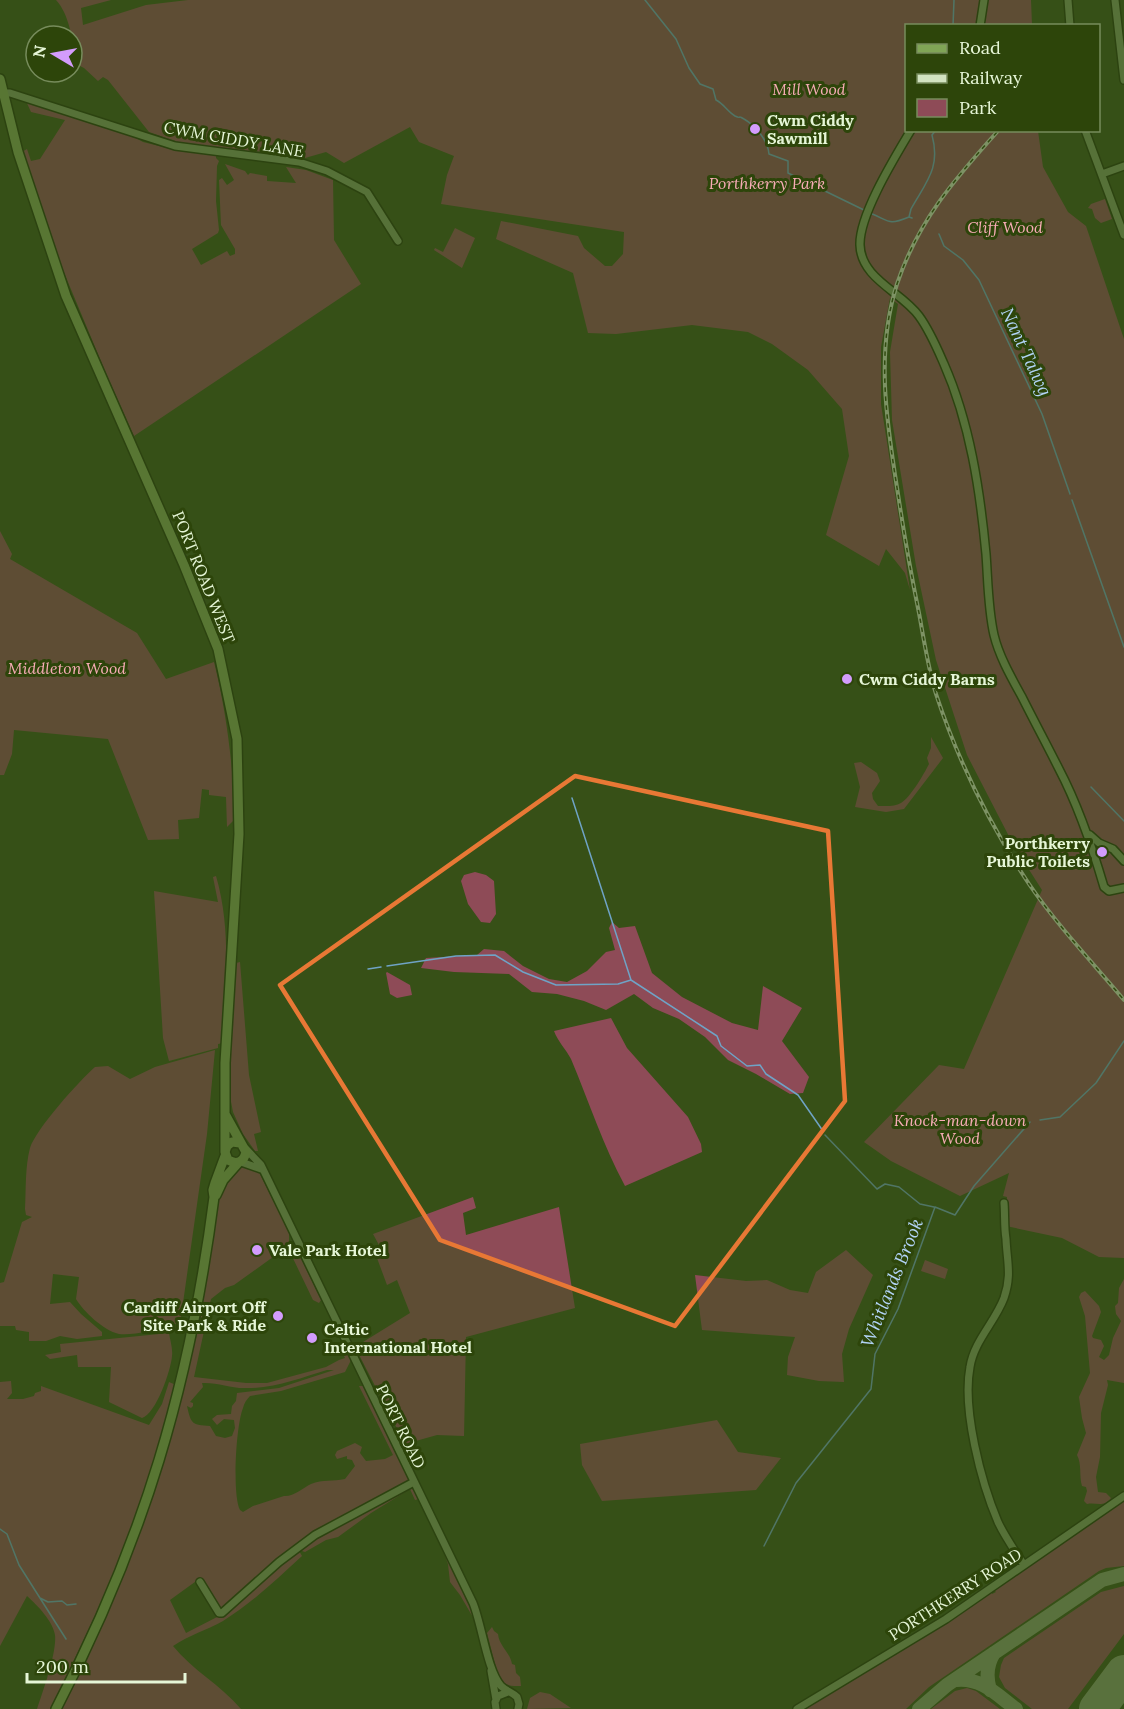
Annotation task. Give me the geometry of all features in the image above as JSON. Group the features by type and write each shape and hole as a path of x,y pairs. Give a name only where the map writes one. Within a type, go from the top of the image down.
{"main road":[{"name":"PORT ROAD WEST","path":"0,79 36,209 66,296 184,565 218,649 237,740 239,834 225,1063 225,1154"},
{"name":"PORT ROAD WEST","path":"225,1114 243,1146"},
{"path":"56,1709 109,1601 134,1539 159,1466 194,1327 203,1277 213,1190 227,1146 232,1142 243,1146 245,1158 223,1180 214,1197"},
{"path":"225,1154 228,1160 239,1162"}],"street":[{"path":"980,24 984,0"},
{"path":"1068,0 1070,24"},
{"path":"1115,0 1124,80"},
{"name":"CWM CIDDY LANE","path":"4,93 57,107 175,146 299,162 327,171 367,192 399,241"},
{"path":"910,132 867,212 860,245 866,266 919,315 934,340 955,390 978,492 994,634 1012,678 1065,781 1088,834 1104,887 1109,891 1124,888"},
{"path":"1085,132 1124,235"},
{"path":"1102,174 1124,166"},
{"path":"1088,834 1099,843 1113,849 1124,861"},
{"name":"PORT ROAD","path":"243,1146 257,1160 476,1609 491,1666 495,1705"},
{"path":"239,1162 261,1169"},
{"path":"1004,1203 1005,1239 1010,1273 1004,1298 977,1346 970,1365 967,1391 969,1419 988,1494 998,1522 1024,1565"},
{"path":"200,1582 219,1613 222,1613 279,1562 315,1534 414,1482"},
{"name":"PORTHKERRY ROAD","path":"796,1709 939,1624 1124,1496"},
{"name":"PORT ROAD","path":"491,1666 500,1685 517,1697 519,1708"},
{"path":"495,1705 499,1695 508,1692"}],"highlighted area":[{"path":"575,776 828,831 845,1101 675,1326 440,1240 280,985"}],"green space":[{"path":"56,0 111,0 81,8 83,24 69,24"},
{"path":"188,0 1031,0 1032,24 905,24 905,132 1038,132 1043,167 1068,212 1086,226 1124,339 1124,1258 1099,1257 1062,1238 1006,1226 1007,1197 1003,1196 1009,1173 960,1196 891,1161 864,1142 939,1065 964,1069 1042,890 1014,846 967,755 936,660 916,566 892,420 890,352 898,304 890,298 881,347 881,404 910,590 905,573 886,549 879,566 826,535 849,456 842,409 808,370 772,344 748,332 692,325 616,334 588,333 573,273 496,239 501,221 578,236 584,248 605,266 612,266 623,254 624,232 441,204 454,156 419,142 410,127 344,163 326,152 305,158 275,152 219,150 184,144 149,132 108,80 103,77 98,81 84,68 84,25 146,5"},
{"path":"26,101 123,131 143,142 175,150 216,155 219,161 216,201 219,230 218,233 192,249 201,265 227,251 230,256 235,254 235,249 221,225 219,180 222,178 227,185 234,180 225,164 245,171 248,175 250,173 267,176 267,181 296,183 286,167 306,170 333,180 334,240 361,284 134,436 60,263 22,152 27,149 31,161 40,159 65,120 31,112"},
{"path":"1105,199 1112,219 1101,223 1095,218 1092,209 1088,208 1091,204"},
{"path":"455,228 475,238 462,268 434,250 435,248 443,252"},
{"name":"Middleton Wood","path":"0,531 12,554 10,559 137,633 166,679 214,662 226,721 233,779 235,819 227,827 226,797 209,795 209,790 202,789 199,818 178,820 179,839 148,840 108,739 14,730 12,754 4,775 0,775"},
{"path":"931,737 943,758 904,809 886,812 855,807 860,787 854,763 861,762 877,773 880,781 872,793 878,806 899,804 912,791 929,764 927,758 931,748"},
{"path":"475,872 486,875 494,881 496,914 490,923 481,922 468,904 461,881 464,875"},
{"path":"216,876 226,938 223,1043 218,1044 218,1048 169,1061 163,1038 154,891 218,902 213,877"},
{"path":"612,922 619,928 635,926 652,973 682,997 732,1023 758,1030 763,986 802,1008 782,1041 809,1077 803,1093 790,1094 728,1060 705,1037 679,1019 653,1008 634,994 606,1010 557,994 532,992 509,974 421,968 426,958 477,955 484,949 504,951 523,966 549,979 567,982 587,971 606,952 615,950 609,928"},
{"path":"240,962 249,1075 261,1132 254,1134 258,1151 255,1151 243,1134 233,1112 228,1086 236,963"},
{"path":"387,972 410,985 412,995 397,998 390,994"},
{"path":"611,1018 627,1048 688,1117 701,1144 702,1152 625,1186 603,1139 571,1059 554,1031"},
{"path":"215,1050 207,1134 180,1324 175,1324 170,1328 131,1334 113,1332 94,1320 76,1299 79,1277 53,1274 50,1304 70,1302 102,1332 102,1336 77,1339 60,1336 46,1341 29,1341 29,1332 16,1330 15,1326 0,1326 0,1283 4,1282 22,1222 32,1217 26,1215 25,1209 26,1170 30,1148 40,1129 95,1067 108,1066 130,1079 155,1067"},
{"path":"247,1167 257,1170 260,1174 289,1232 289,1243 294,1244 321,1300 319,1303 313,1300 289,1250 273,1257 211,1299 194,1377 267,1383 326,1367 345,1358 340,1351 347,1353 351,1360 345,1372 281,1391 250,1396 244,1404 238,1429 236,1460 236,1490 240,1510 243,1512 253,1506 291,1495 315,1482 345,1479 355,1466 352,1460 347,1459 347,1456 337,1459 335,1455 337,1451 355,1443 362,1447 360,1453 366,1461 385,1459 393,1455 359,1386 363,1386 367,1392 409,1480 298,1549 302,1556 234,1614 173,1646 241,1709 60,1709 117,1590 154,1492 173,1429 201,1318 217,1200 221,1189 237,1168","holes":["334,1370 279,1388 237,1393 231,1414 217,1415 212,1419 217,1425 224,1419 234,1420 235,1428 232,1436 225,1438 216,1436 210,1426 196,1424 190,1417 187,1406 191,1408 193,1406 190,1402 203,1387 202,1383 239,1388 266,1387","199,1579 219,1616 186,1633 170,1600"]},
{"path":"473,1197 476,1208 463,1213 466,1235 559,1207 575,1308 466,1337 464,1436 437,1435 405,1444 355,1347 410,1313 397,1280 387,1285 377,1258 379,1245 373,1234"},
{"path":"846,1250 873,1275 849,1329 842,1354 844,1382 819,1381 787,1375 788,1357 795,1337 702,1330 695,1275 746,1281 767,1280 790,1290 808,1293 816,1272"},
{"path":"925,1260 948,1269 945,1279 921,1271"},
{"path":"1124,1279 1124,1383 1107,1380 1108,1385 1101,1413 1100,1457 1096,1477 1098,1492 1106,1493 1111,1498 1103,1504 1087,1504 1084,1501 1087,1491 1086,1487 1082,1486 1077,1455 1086,1433 1079,1397 1090,1373 1085,1316 1079,1297 1085,1291 1099,1306 1101,1312 1092,1336 1101,1340 1104,1346 1099,1357 1104,1360 1109,1355 1113,1338 1121,1321 1116,1314 1115,1306 1118,1303 1119,1288"},
{"path":"169,1333 172,1353 169,1371 152,1409 142,1418 109,1402 111,1367 78,1367 77,1355 50,1359 45,1355 61,1352 60,1344"},
{"path":"11,1381 12,1393 7,1399 34,1396 35,1393 41,1391 41,1386 149,1425 162,1404 169,1382 176,1385 133,1525 94,1618 50,1709 37,1709 52,1661 54,1630 48,1619 27,1596 0,1646 0,1382"},
{"path":"717,1420 738,1452 781,1458 756,1490 602,1501 582,1465 580,1444"},
{"path":"411,1487 419,1499 415,1500 410,1489 338,1537 326,1540 305,1552 302,1551 301,1547 305,1544"},
{"path":"1124,1500 1124,1566 1099,1571 929,1687 906,1709 802,1709 943,1625 992,1592 992,1594 996,1592 994,1590 1004,1582"},
{"path":"441,1544 473,1609 482,1647 474,1619 450,1582 448,1564"},
{"path":"1124,1586 1124,1634 1068,1709 1032,1709 1005,1688 999,1677 1004,1658 1101,1592"},
{"path":"492,1627 498,1634 512,1664 515,1665 521,1686 512,1686 499,1679 487,1633"},
{"path":"967,1688 976,1691 1000,1709 931,1709 955,1691"},
{"path":"540,1692 550,1694 571,1708 527,1709 530,1698"}],"waterway":[{"name":"Nant Talwg","path":"645,0 676,39 689,68 700,84 713,89 716,100 732,114 744,119 757,130 764,139 769,154 788,161 788,173 866,211"},
{"path":"953,24 954,0"},
{"path":"909,217 933,166 935,157 932,135 934,132"},
{"name":"Nant Talwg","path":"870,213 892,222 912,218"},
{"name":"Nant Talwg","path":"939,234 944,246 963,260 979,280 1042,414 1070,494"},
{"name":"Nant Talwg","path":"1072,500 1124,647"},
{"path":"1091,787 1124,821"},
{"path":"572,798 631,980"},
{"path":"387,966 456,956 495,955 523,972 556,985 618,984 631,980 717,1036 721,1046 747,1066 760,1065 766,1074 798,1095 823,1131"},
{"path":"368,969 381,967"},
{"name":"Whitlands Brook","path":"1040,1120 1060,1117 1096,1083 1124,1041"},
{"name":"Whitlands Brook","path":"764,1546 796,1483 871,1389 875,1354 898,1309 935,1207 955,1215 974,1186 1030,1122"},
{"path":"825,1135 877,1189 885,1184 899,1187 920,1204 934,1207"},
{"path":"0,1529 7,1534 19,1565 66,1639"},
{"path":"40,1598 48,1602 62,1601 67,1605 76,1604"}],"taxiway":[{"path":"919,1709 947,1685 1102,1580 1124,1574"},
{"path":"990,1690 988,1671 994,1653"},
{"path":"956,1680 981,1684 1016,1709"}],"runway":[{"path":"1097,1709 1124,1673"}],"railway":[{"path":"997,132 939,202 915,240 897,284 890,310 885,362 887,415 894,468 931,674 954,744 988,816 1029,884 1063,929 1124,1000"}],"place":[{"name":"Cwm Ciddy Sawmill","path":"755,129"},
{"name":"Cwm Ciddy Barns","path":"847,679"},
{"name":"Porthkerry Public Toilets","path":"1102,852"},
{"name":"Vale Park Hotel","path":"257,1250"},
{"name":"Cardiff Airport Off Site Park & Ride","path":"278,1316"},
{"name":"Celtic International Hotel","path":"312,1338"}],"park label":[{"name":"Mill Wood","path":"809,89"},
{"name":"Porthkerry Park","path":"767,183"},
{"name":"Cliff Wood","path":"1005,227"},
{"name":"Knock-man-down Wood","path":"960,1129"}]}
